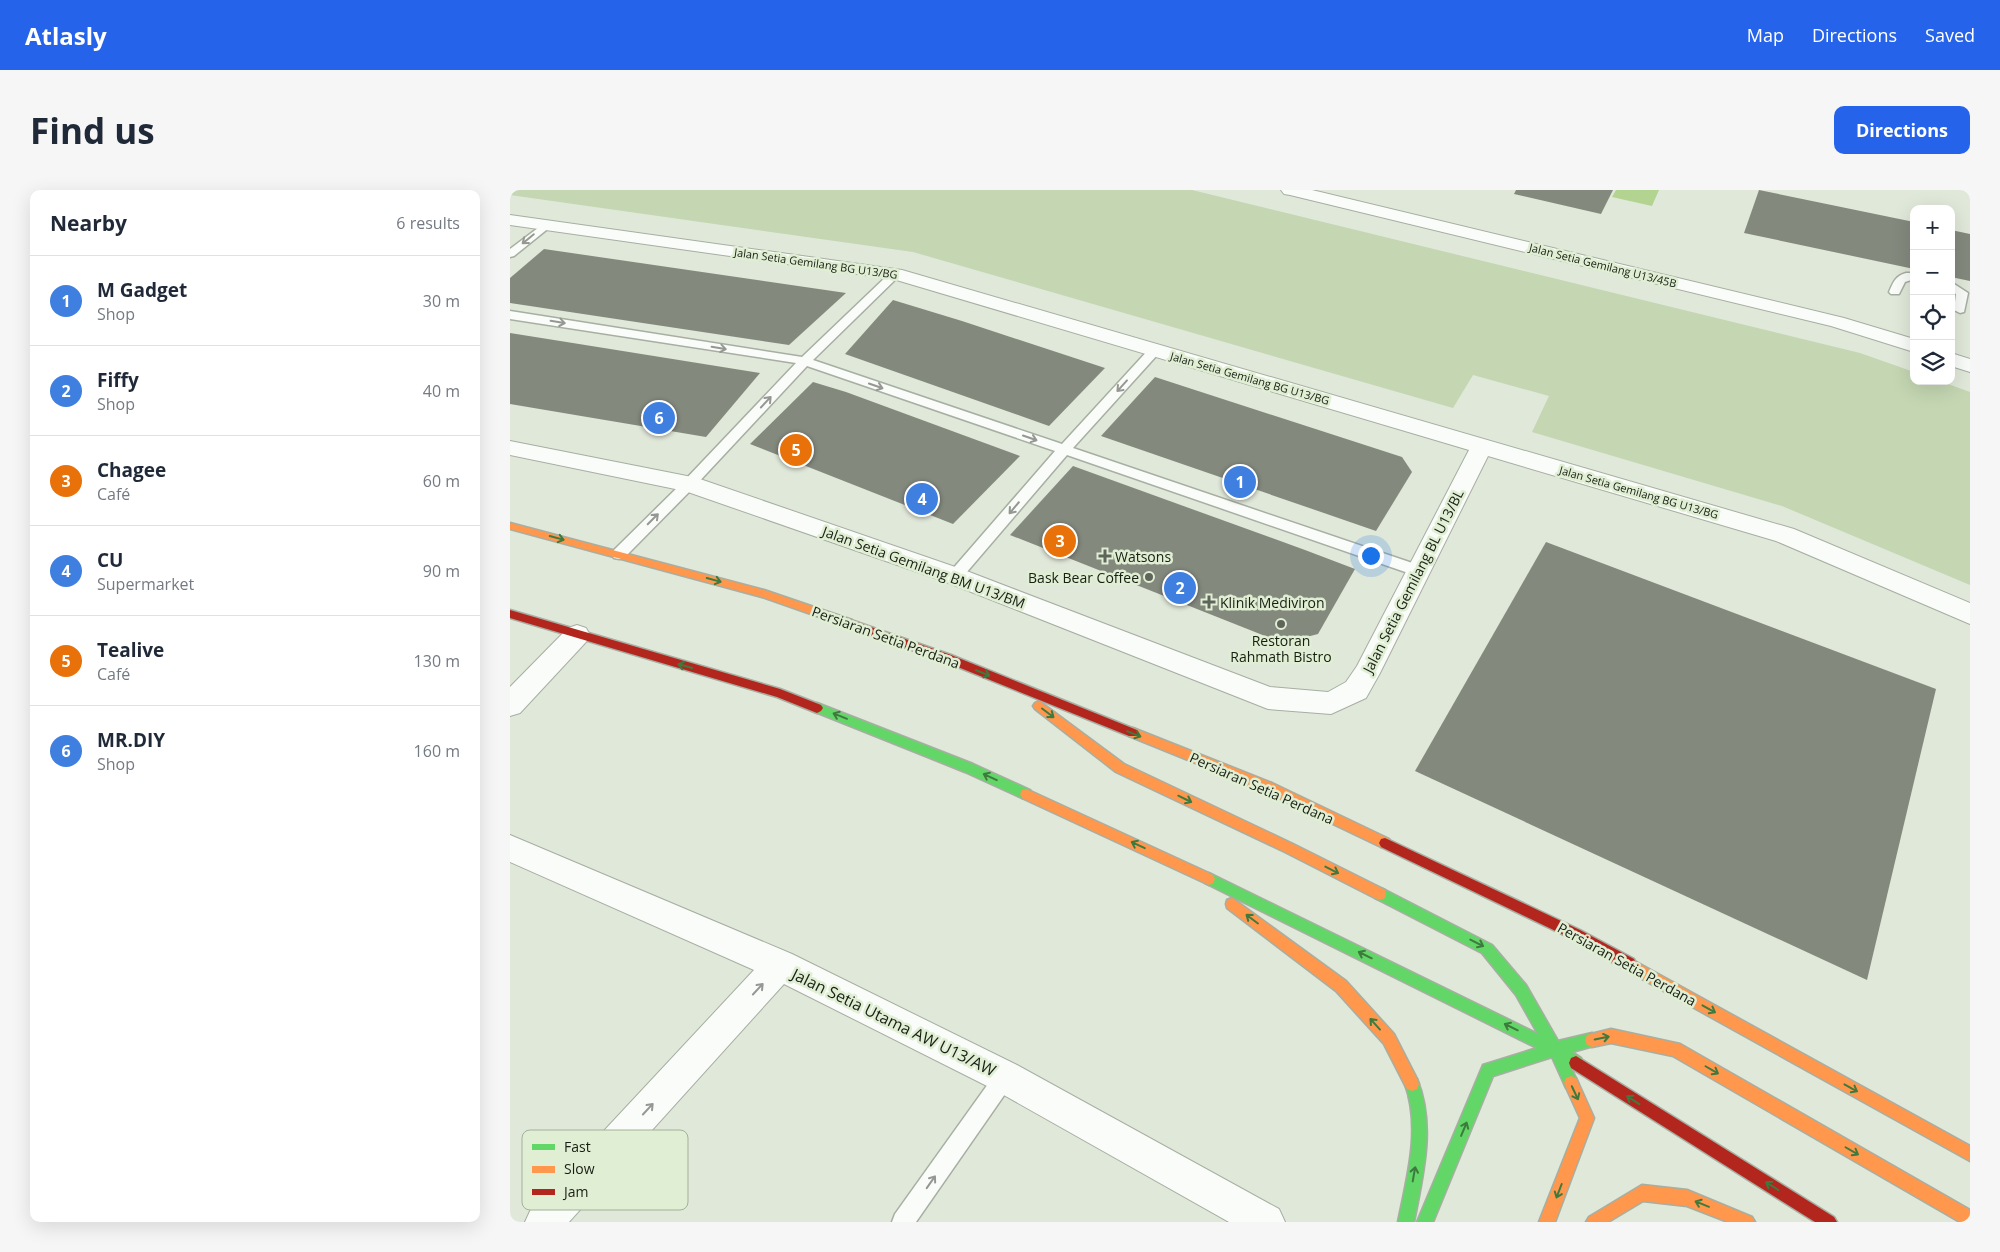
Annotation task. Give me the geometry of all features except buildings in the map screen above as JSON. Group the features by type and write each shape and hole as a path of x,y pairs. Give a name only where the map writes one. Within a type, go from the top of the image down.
{"main road":[{"name":"Persiaran Setia Perdana","path":"510,526 764,594 947,658 1268,787 1575,934 1970,1154"},
{"path":"510,614 577,636 780,693 970,768 1182,866 1555,1048 1647,1109 1829,1222"},
{"path":"1010,684 1120,768 1289,848 1487,949 1522,990 1555,1048 1587,1118 1547,1222"},
{"path":"1182,866 1341,986 1389,1039 1414,1088 1419,1107 1419,1149 1406,1222"},
{"path":"1425,1222 1488,1070 1555,1048 1611,1036 1675,1048 1970,1219"},
{"path":"1594,1222 1642,1193 1687,1198 1747,1222"}],"street":[{"name":"Jalan Setia Gemilang U13/45B","path":"1290,190 1828,320 1910,345"},
{"name":"Jalan Setia Gemilang BG U13/BG","path":"510,220 895,274 1785,535 1970,614"},
{"path":"1955,360 1970,366"},
{"name":"Jalan Setia Gemilang BL U13/BL","path":"1331,703 1356,690 1367,673 1420,572 1482,446"},
{"name":"Jalan Setia Gemilang BM U13/BM","path":"510,448 689,484 955,576 1268,698 1331,703"},
{"path":"510,705 577,636"},
{"name":"Jalan Setia Utama AW U13/AW","path":"510,848 780,965 1005,1077 1262,1221"},
{"path":"628,1130 780,965"},
{"path":"544,1222 555,1210"}],"lane":[{"path":"510,254 546,225"},
{"path":"619,554 689,484 805,361 895,274"},
{"path":"1894,292 1900,278 1910,276"},
{"path":"1955,288 1962,292 1960,310"},
{"path":"510,315 805,361 1420,572"},
{"path":"955,576 1154,350"},
{"path":"903,1222 1005,1077"}],"shaded area":[{"path":"510,190 1192,190 1860,353 1910,371 1910,385 1951,385 1970,392 1970,585 1782,506 1532,432 1549,396 1473,375 1453,408 913,252 510,195"},
{"path":"1616,190 1659,190 1652,206 1612,197"}],"traffic: fast":[{"path":"817,708 969,768 1026,794"},
{"path":"1209,879 1555,1049 1576,1063"},
{"path":"1380,894 1487,949 1521,990 1555,1049 1571,1083"},
{"path":"1425,1222 1488,1070 1555,1049 1592,1040"},
{"path":"1406,1222 1416,1171 1420,1133 1420,1115 1412,1084"}],"traffic: slow":[{"path":"510,526 764,594 848,623"},
{"path":"1039,706 1120,768 1289,848 1380,894"},
{"path":"1133,733 1268,787 1385,843"},
{"path":"1026,794 1209,879"},
{"path":"1232,904 1341,986 1389,1039 1412,1084"},
{"path":"1629,964 1970,1154"},
{"path":"1592,1040 1611,1036 1675,1049 1970,1219"},
{"path":"1547,1222 1587,1118 1571,1083"},
{"path":"1594,1222 1642,1193 1687,1198 1747,1222"}],"traffic: jam":[{"path":"510,614 780,693 817,708"},
{"path":"848,623 947,658 1133,733"},
{"path":"1385,843 1575,934 1629,964"},
{"path":"1576,1063 1829,1222"}],"place":[{"name":"MR.DIY","path":"659,418"},
{"name":"Tealive","path":"796,450"},
{"name":"M Gadget","path":"1240,482"},
{"name":"CU","path":"922,499"},
{"name":"Chagee","path":"1060,541"},
{"name":"Watsons","path":"1105,556"},
{"name":"Bask Bear Coffee","path":"1149,577"},
{"name":"Fiffy","path":"1180,588"},
{"name":"Klinik Mediviron","path":"1209,602"},
{"name":"Restoran Rahmath Bistro","path":"1281,624"}]}
